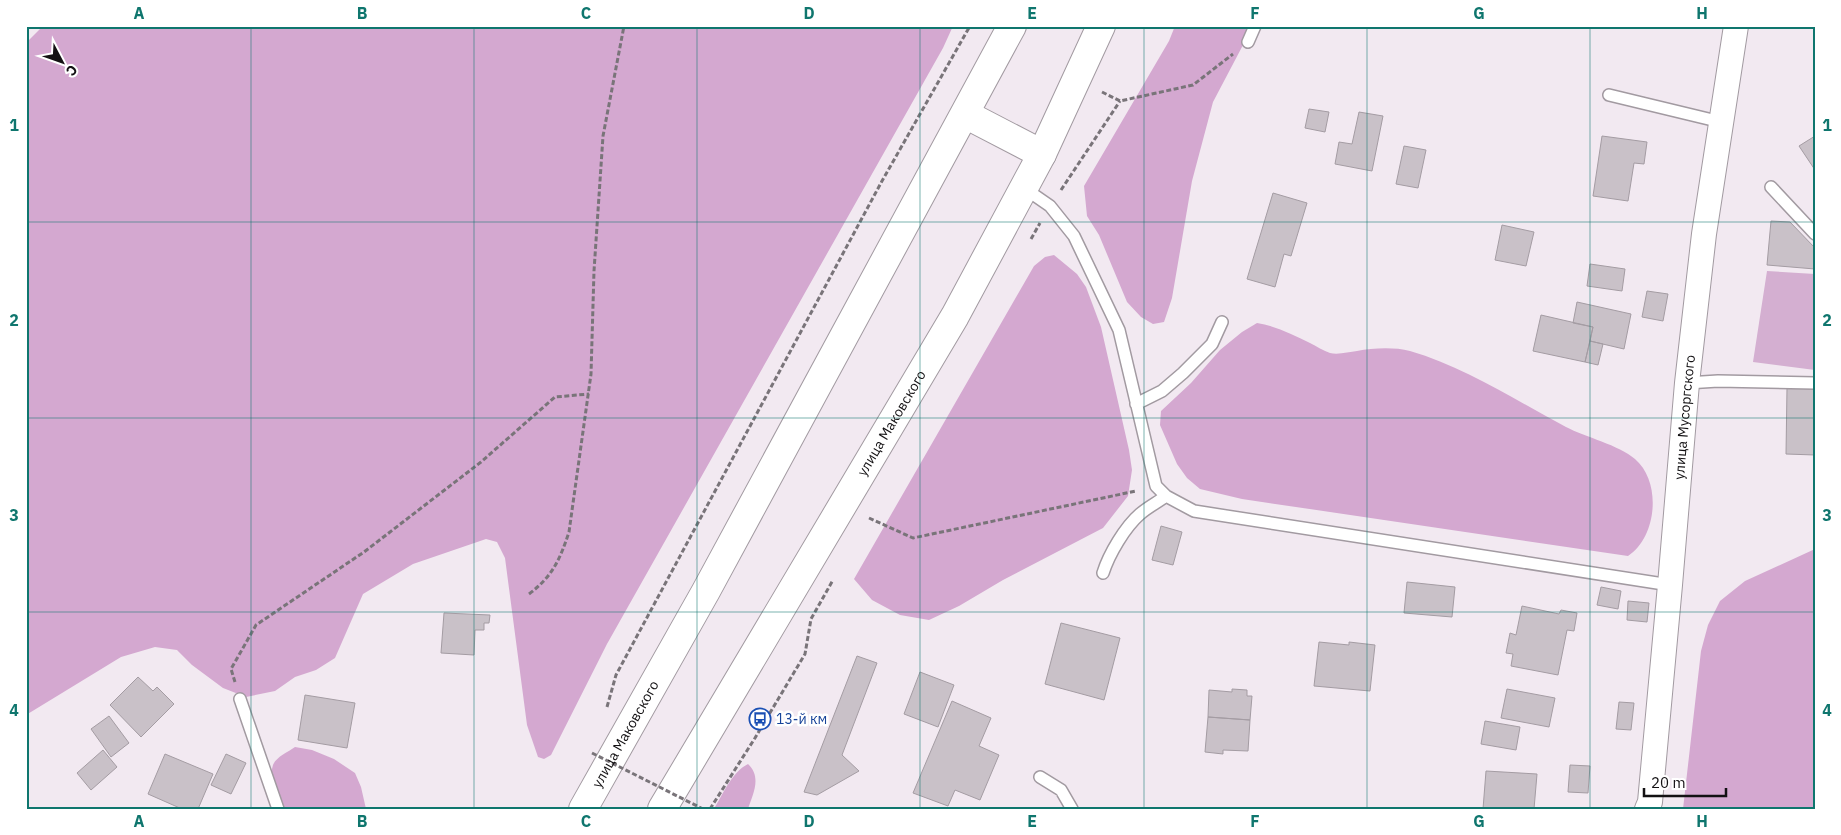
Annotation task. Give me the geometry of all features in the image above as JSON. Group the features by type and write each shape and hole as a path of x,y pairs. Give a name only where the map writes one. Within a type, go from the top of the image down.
{"highway":[{"name":"улица Маковского","path":"662,809 955,316 1022,187 1042,154 1101,26"},
{"name":"улица Маковского","path":"583,809 706,591 965,114 1004,32"},
{"path":"965,114 1042,154"}],"street":[{"name":"улица Мусоргского","path":"1647,809 1650,802 1687,383 1704,234 1736,26"}],"lane":[{"path":"1248,42 1255,26"},
{"path":"1609,95 1721,122"},
{"path":"1022,187 1050,206 1074,236 1119,330 1156,486 1166,496 1194,512 1670,586"},
{"path":"1771,187 1815,234"},
{"path":"1136,404 1162,391 1183,373 1212,344 1222,322"},
{"path":"1687,383 1718,381 1815,383"},
{"path":"1103,573 1106,563 1122,536 1140,514 1166,496"},
{"path":"240,699 278,809"},
{"path":"1040,778 1061,790 1072,809"}],"path":[{"path":"529,594 555,568 569,532 591,374 594,271 603,136 624,26"},
{"path":"616,675 882,181 970,26"},
{"path":"1030,240 1050,206 1120,101 1194,85 1248,42"},
{"path":"240,699 231,669 256,625 380,540 481,462 556,397 589,394"},
{"path":"869,518 913,538 1156,486"},
{"path":"864,526 874,510"},
{"path":"710,809 805,654 811,619 835,577"},
{"path":"592,752 703,809"}],"shaded area":[{"path":"43,26 953,26 943,48 607,644 551,755 544,759 538,757 527,725 505,558 497,542 486,539 413,564 363,594 335,658 316,670 295,677 275,691 246,697 223,688 192,665 177,650 155,647 121,657 26,715 26,43"},
{"path":"1175,26 1253,26 1213,102 1192,181 1172,298 1164,322 1153,324 1141,317 1127,302 1099,235 1087,216 1084,186 1169,41"},
{"path":"1054,255 1077,274 1086,287 1101,327 1129,450 1132,470 1128,496 1103,528 1003,580 959,606 929,620 900,615 872,600 854,579 1034,266 1045,257"},
{"path":"1767,271 1815,274 1815,370 1753,362"},
{"path":"1257,323 1284,331 1330,353 1340,354 1390,348 1410,351 1430,358 1490,385 1574,431 1611,445 1628,454 1644,469 1652,495 1650,523 1645,536 1638,547 1628,556 1242,499 1200,489 1187,478 1177,464 1160,425 1161,411 1191,383 1220,350 1242,332"},
{"path":"1815,549 1815,809 1683,809 1701,651 1708,625 1720,601 1745,581"},
{"path":"295,747 312,750 334,759 355,773 361,787 366,809 285,809 272,776 272,770 273,765 282,755"},
{"path":"748,764 755,774 755,786 748,809 714,809 724,790 737,772"}],"building":[{"path":"1309,109 1329,112 1325,132 1305,128"},
{"path":"1359,112 1383,116 1372,171 1335,164 1339,142 1352,144"},
{"path":"1602,136 1647,142 1644,164 1634,163 1628,201 1593,196"},
{"path":"1815,136 1815,170 1799,146"},
{"path":"1404,146 1426,150 1418,188 1396,184"},
{"path":"1273,193 1307,203 1291,256 1284,254 1275,287 1247,279"},
{"path":"1771,221 1790,222 1815,248 1815,269 1767,265"},
{"path":"1502,225 1534,232 1526,266 1495,260"},
{"path":"1590,264 1625,269 1622,291 1587,286"},
{"path":"1647,291 1668,294 1663,321 1642,317"},
{"path":"1577,302 1631,314 1624,349 1590,341 1593,327 1573,323"},
{"path":"1541,315 1593,327 1585,362 1533,351"},
{"path":"1590,341 1603,344 1598,365 1585,362"},
{"path":"1787,388 1815,388 1815,455 1786,454"},
{"path":"1161,526 1182,532 1173,565 1152,560"},
{"path":"1407,582 1455,587 1452,617 1404,613"},
{"path":"1601,587 1621,591 1618,609 1597,605"},
{"path":"1628,601 1649,603 1647,622 1627,620"},
{"path":"1522,606 1559,614 1561,610 1577,613 1574,631 1567,630 1558,675 1511,666 1513,654 1506,653 1510,633 1516,635"},
{"path":"444,613 490,615 489,623 484,623 484,630 475,630 474,655 441,653"},
{"path":"1061,623 1120,638 1104,700 1045,684"},
{"path":"1319,642 1349,645 1349,642 1375,645 1370,691 1314,686"},
{"path":"857,656 877,663 842,755 859,771 817,795 804,792"},
{"path":"920,672 954,685 938,727 904,714"},
{"path":"138,677 153,691 157,687 174,704 141,737 110,705"},
{"path":"1232,689 1247,690 1247,696 1252,696 1250,720 1208,717 1209,690 1232,692"},
{"path":"1507,689 1555,698 1549,727 1501,718"},
{"path":"305,695 355,703 347,748 298,740"},
{"path":"952,701 991,718 979,746 999,755 980,800 955,790 948,806 913,793"},
{"path":"1619,702 1634,703 1631,730 1616,729"},
{"path":"109,716 129,743 111,757 91,729"},
{"path":"1208,717 1250,720 1248,751 1223,750 1223,754 1205,752"},
{"path":"1485,721 1520,727 1516,750 1481,744"},
{"path":"103,750 117,767 91,790 77,773"},
{"path":"165,754 213,774 198,809 182,809 148,794"},
{"path":"226,754 246,763 231,794 211,785"},
{"path":"1570,765 1590,766 1588,793 1568,792"},
{"path":"1486,771 1537,774 1534,809 1483,809"}],"place":[{"name":"13-й км","path":"760,719"}]}
